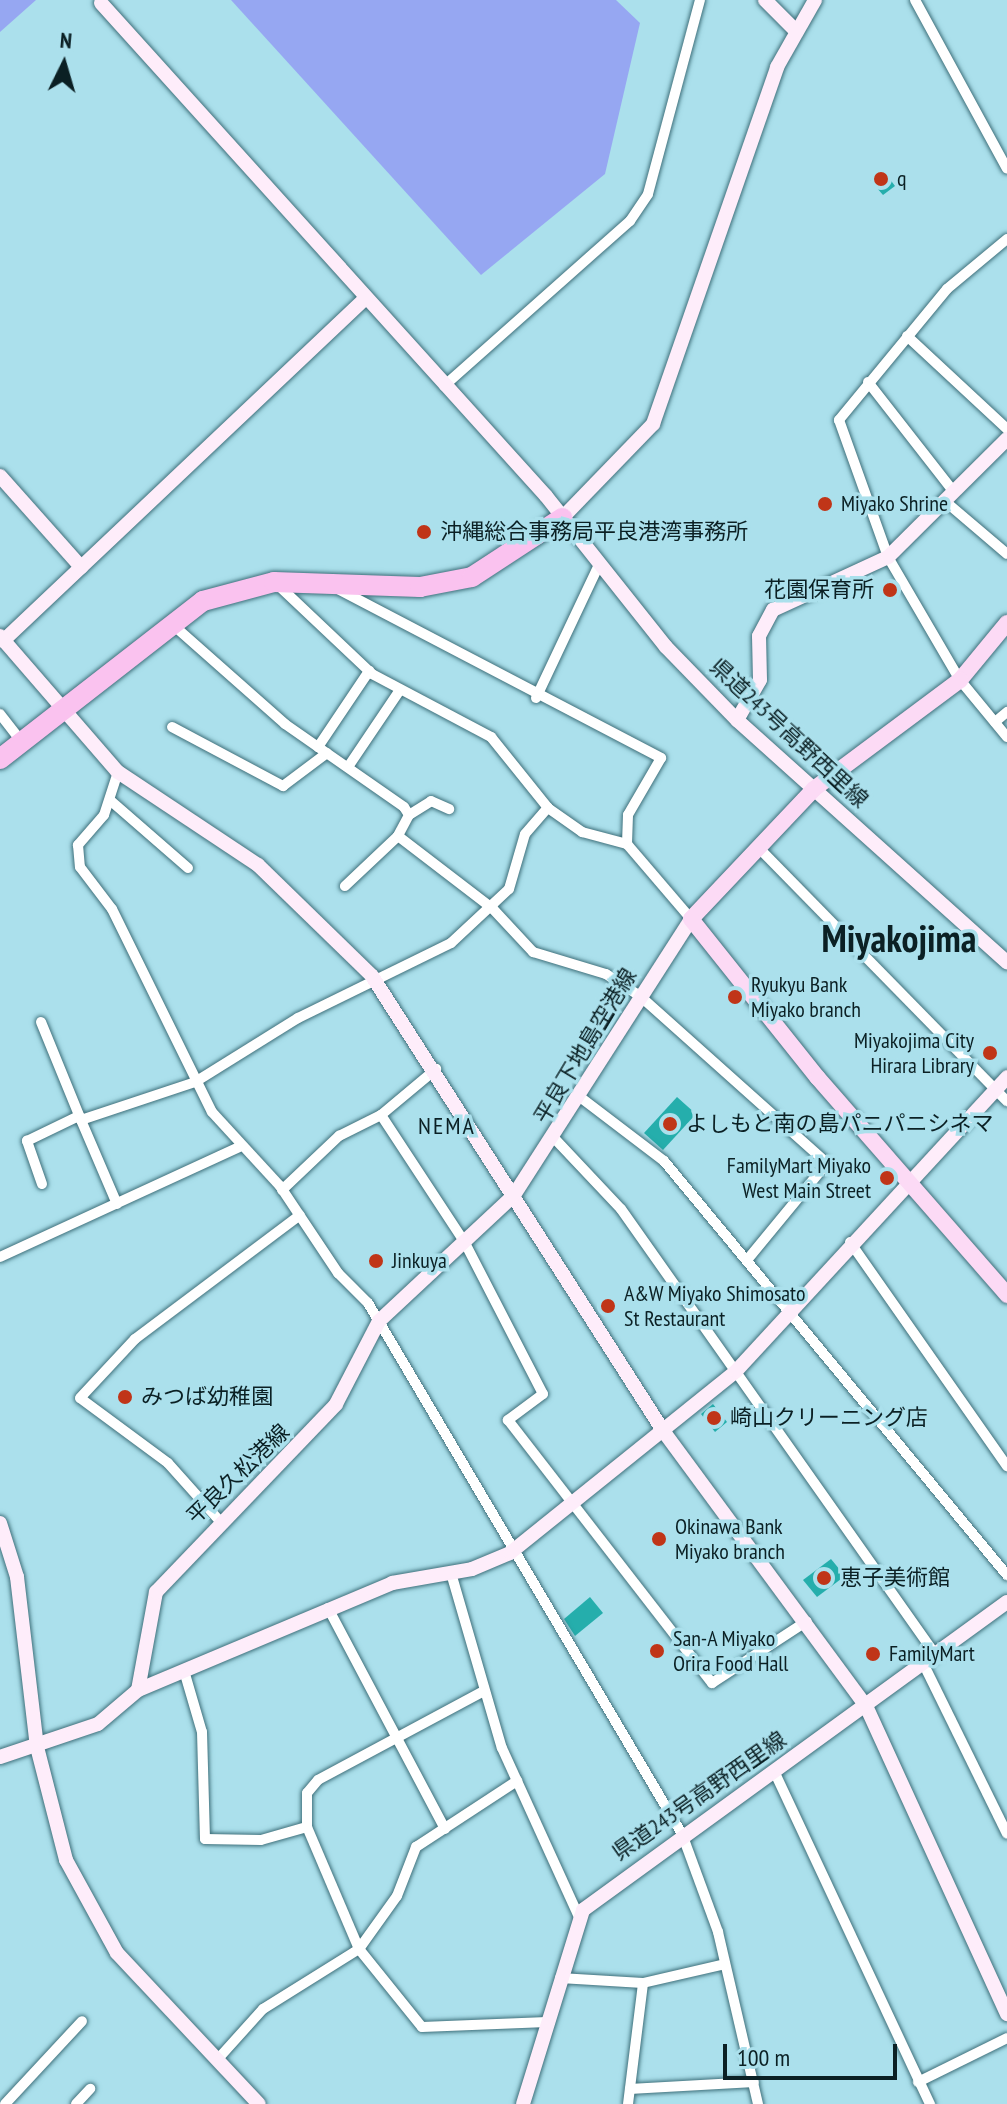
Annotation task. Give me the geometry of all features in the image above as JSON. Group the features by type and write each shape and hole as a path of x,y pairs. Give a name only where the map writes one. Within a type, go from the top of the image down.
{"highway":[{"path":"0,759 171,622 228,591 274,582 420,587 472,577 562,518"}],"main road":[{"path":"1007,623 960,680 814,789 691,919 905,1181 1007,1295"}],"street":[{"path":"444,386 630,221 648,194 700,0"},
{"path":"765,0 794,29"},
{"path":"562,518 653,424 794,29 815,0"},
{"path":"915,0 1007,169"},
{"name":"県道243号高野西里線","path":"101,3 562,518 599,565 737,720 1007,962"},
{"path":"1007,239 967,268 839,420 839,433 888,557 960,680 1007,737"},
{"path":"364,300 81,567 1,638 59,710 118,772 258,865 375,979 436,1069 664,1432 807,1621 866,1706 1007,2014"},
{"path":"907,336 1007,429"},
{"path":"868,382 950,497 1007,554"},
{"path":"737,720 760,680 759,636 773,610 888,557 1007,439"},
{"path":"0,476 81,567"},
{"path":"536,698 599,565"},
{"path":"274,582 369,671 491,737 548,808 582,832 627,844 691,919"},
{"path":"329,585 536,698 661,758 628,815 627,844"},
{"path":"171,622 323,750 409,815"},
{"path":"172,727 283,786 323,750 369,671"},
{"path":"348,767 400,690"},
{"path":"995,722 1007,712"},
{"path":"0,714 22,742"},
{"path":"118,772 111,801 77,857 123,930 195,1082 239,1147 282,1190 379,1321 510,1553 682,1834 725,1964 758,2104"},
{"path":"111,801 188,868"},
{"path":"345,886 398,836 409,815 431,801 449,809"},
{"path":"42,1184 27,1141 80,1118 195,1082 375,979 451,943 493,909 523,859 525,834 548,808"},
{"path":"398,836 493,909 533,952 606,974 640,996 827,1163 747,1260"},
{"path":"758,847 1007,1101"},
{"name":"平良下地島空港線","path":"514,1195 555,1139 640,996 691,919"},
{"path":"41,1022 117,1204"},
{"path":"282,1190 339,1136 381,1115 436,1069"},
{"path":"0,1757 98,1724 138,1690 185,1674 328,1608 392,1583 451,1573 510,1553 736,1371 785,1309 993,1087 1007,1077"},
{"path":"580,1097 642,1139 747,1260 1007,1575"},
{"path":"381,1115 465,1243 543,1394 508,1420 712,1683 807,1621"},
{"path":"555,1139 621,1209 935,1654"},
{"path":"0,1257 239,1147"},
{"name":"平良久松港線","path":"138,1690 156,1592 218,1519 336,1404 379,1321 514,1195"},
{"path":"218,1519 168,1463 80,1398 135,1339 300,1215"},
{"path":"849,1242 1007,1466"},
{"path":"0,1523 17,1577 37,1747 66,1860 90,1913 148,1990 259,2104"},
{"path":"451,1573 482,1692 517,1781 580,1919"},
{"name":"県道243号高野西里線","path":"523,2104 580,1919 606,1888 924,1665 1007,1602"},
{"path":"328,1608 445,1829"},
{"path":"924,1665 1007,1834"},
{"path":"185,1674 202,1732 205,1839 261,1840 307,1827"},
{"path":"482,1692 311,1785 307,1827 359,1949 422,2027 547,2022"},
{"path":"774,1771 930,2104"},
{"path":"217,2060 263,2009 359,1949 397,1896 416,1847 517,1781"},
{"path":"560,1978 643,1983 725,1964"},
{"path":"628,2104 643,1983"},
{"path":"5,2104 82,2021"},
{"path":"918,2082 1007,2038"},
{"path":"630,2089 754,2082"},
{"path":"76,2104 90,2089"}],"water":[{"path":"0,0 36,0 0,32"},
{"path":"231,0 616,0 640,23 605,174 481,275"}],"building":[{"name":"q","path":"883,170 895,186 883,195 870,180"},
{"name":"よしもと南の島パニパニシネマ","path":"677,1097 696,1114 663,1150 644,1133"},
{"name":"崎山クリーニング店","path":"713,1404 727,1422 715,1432 701,1414"},
{"name":"恵子美術館","path":"831,1559 845,1576 817,1597 803,1580"},
{"path":"590,1597 603,1613 575,1636 564,1619"}],"place":[{"name":"q","path":"881,179"},
{"name":"Miyako Shrine","path":"825,504"},
{"name":"沖縄総合事務局平良港湾事務所","path":"424,532"},
{"name":"花園保育所","path":"890,590"},
{"name":"Ryukyu Bank Miyako branch","path":"735,997"},
{"name":"Miyakojima City Hirara Library","path":"990,1053"},
{"name":"よしもと南の島パニパニシネマ","path":"670,1124"},
{"name":"FamilyMart Miyako West Main Street","path":"887,1178"},
{"name":"Jinkuya","path":"376,1261"},
{"name":"A&W Miyako Shimosato St Restaurant","path":"608,1306"},
{"name":"みつば幼稚園","path":"125,1397"},
{"name":"崎山クリーニング店","path":"714,1418"},
{"name":"Okinawa Bank Miyako branch","path":"659,1539"},
{"name":"恵子美術館","path":"824,1578"},
{"name":"San-A Miyako Orira Food Hall","path":"657,1651"},
{"name":"FamilyMart","path":"873,1654"}],"district":[{"name":"Miyakojima","path":"899,938"},
{"name":"NEMA","path":"447,1126"}]}
